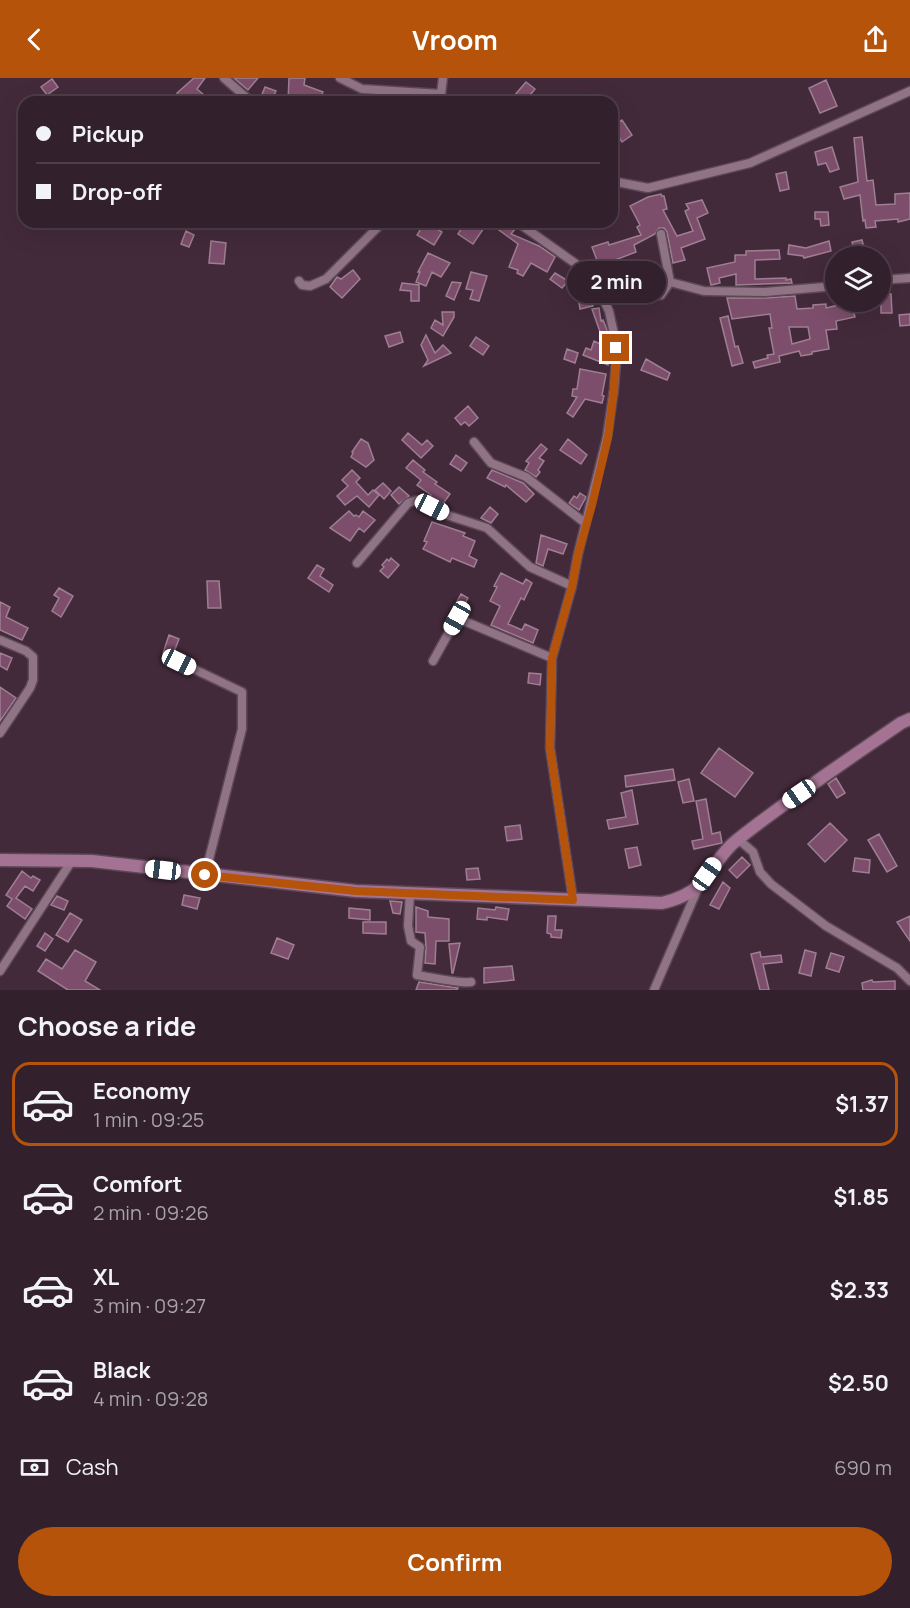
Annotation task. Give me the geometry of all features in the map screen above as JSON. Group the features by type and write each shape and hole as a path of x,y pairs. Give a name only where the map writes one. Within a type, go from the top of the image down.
{"street":[{"path":"224,78 245,96"},
{"path":"340,78 362,89 425,96"},
{"path":"442,78 443,96"},
{"path":"618,182 648,188 750,163 910,91"},
{"path":"299,281 302,285 310,286 326,279 377,228"},
{"path":"525,228 586,271 651,296 661,295 670,282 661,234"},
{"path":"573,900 550,748 552,658 608,437 616,348 609,311 598,288 586,271"},
{"path":"891,279 910,278"},
{"path":"670,282 704,291 765,292 825,287"},
{"path":"474,442 491,463 526,477 585,523"},
{"path":"357,563 408,503 417,500 447,515 487,528 530,567 572,586"},
{"path":"433,661 457,618 552,658"},
{"path":"0,640 26,651 33,657 34,670 30,688 0,733"},
{"path":"179,662 242,692 242,729 205,875"},
{"path":"654,990 699,885 715,862 738,839 782,806 910,718"},
{"path":"738,839 753,852 760,872 771,884 826,926 897,968 910,981"},
{"path":"0,860 102,862 356,891 573,900 662,903 688,894 699,885"},
{"path":"0,971 70,862"},
{"path":"410,893 409,934 411,941 420,947 417,975 444,978 465,984 471,982"}],"building":[{"path":"194,78 205,78 197,89 205,96 180,96 177,93"},
{"path":"234,78 258,78 248,90"},
{"path":"289,78 305,78 304,85 323,92 321,96 288,96"},
{"path":"52,79 58,87 47,95 41,87"},
{"path":"826,80 837,106 820,113 809,88"},
{"path":"526,82 535,89 529,96 514,96"},
{"path":"265,87 276,91 274,96 261,96"},
{"path":"622,120 632,135 622,142 618,136 618,122"},
{"path":"862,137 867,181 873,180 876,205 895,204 895,194 910,193 910,219 898,222 898,219 875,221 876,227 866,228 860,195 844,199 840,187 858,182 854,138"},
{"path":"832,147 839,169 830,172 826,163 818,165 815,152"},
{"path":"786,172 789,189 780,191 776,174"},
{"path":"661,194 664,196 667,209 663,210 677,236 693,231 685,211 689,209 686,204 702,200 708,213 697,218 705,239 681,248 685,260 673,263 667,232 664,228 659,228 655,234 634,245 636,252 602,265 601,262 598,263 592,247 608,242 609,245 641,235 637,227 640,225 630,206 648,197"},
{"path":"815,212 828,212 829,225 821,226 820,219 815,219"},
{"path":"421,228 435,228 442,232 434,245 417,235"},
{"path":"462,228 484,228 473,244 458,234"},
{"path":"496,228 514,228 511,234 539,246 555,257 547,272 531,263 523,276 517,273 518,270 509,267 518,244"},
{"path":"186,231 194,235 189,247 181,244"},
{"path":"862,240 864,246 853,246 852,242"},
{"path":"211,241 226,243 224,264 209,263"},
{"path":"829,241 830,246 825,246 825,253 804,258 788,254 789,245 806,248"},
{"path":"779,250 780,259 755,260 755,279 786,278 786,280 791,279 792,283 736,285 736,274 719,278 720,283 711,285 707,268 735,262 735,255 746,255 746,251"},
{"path":"428,253 450,263 441,277 432,272 426,286 416,282 420,272 418,272"},
{"path":"353,270 360,279 342,298 330,287 337,277 341,279"},
{"path":"471,272 487,276 479,301 470,299 473,290 466,289"},
{"path":"555,273 568,281 562,288 550,279"},
{"path":"452,282 461,283 454,300 446,296"},
{"path":"402,283 419,285 419,301 411,301 411,291 400,290"},
{"path":"591,294 593,306 580,309 578,296"},
{"path":"795,296 797,309 825,304 825,312 854,312 855,317 836,321 837,329 826,330 829,349 801,356 799,351 779,356 780,362 755,368 753,362 774,354 769,328 772,328 770,314 732,319 727,298","holes":["789,327 808,327 810,339 792,344"]},
{"path":"599,308 601,321 603,320 607,330 610,344 606,354 610,354 608,365 583,355 586,348 591,350 594,341 605,346 592,309"},
{"path":"442,312 454,312 454,317 443,336 431,328 435,320 443,325"},
{"path":"910,314 910,325 900,326 899,315"},
{"path":"728,316 735,347 738,346 743,363 732,366 720,318"},
{"path":"400,332 403,342 389,347 385,336"},
{"path":"426,335 435,353 443,345 451,353 424,366 428,360 421,345"},
{"path":"476,337 489,346 483,355 470,346"},
{"path":"567,349 578,353 575,363 564,359"},
{"path":"646,359 670,373 667,380 641,370"},
{"path":"580,369 606,374 602,395 604,396 602,403 585,399 573,417 567,413 577,397 572,396 573,389 577,389"},
{"path":"468,406 478,418 469,426 465,422 461,425 455,418"},
{"path":"408,433 422,445 427,440 433,446 421,458 402,440"},
{"path":"361,439 368,443 374,460 366,467 351,457"},
{"path":"568,439 587,455 581,464 560,450"},
{"path":"541,444 547,449 539,458 544,461 536,477 525,470 529,463 526,461"},
{"path":"456,455 467,463 461,471 450,464"},
{"path":"413,460 425,470 423,472 437,482 435,484 450,494 442,505 429,498 431,495 417,485 421,480 406,468"},
{"path":"352,470 360,478 356,482 368,495 373,490 379,495 369,507 357,496 345,505 337,496 348,486 342,480"},
{"path":"492,470 523,483 534,494 526,502 506,485 505,487 487,478"},
{"path":"383,483 391,491 384,499 375,490"},
{"path":"399,487 409,496 399,504 391,495"},
{"path":"580,493 586,497 579,510 569,503 574,496 577,498"},
{"path":"490,507 498,514 491,523 481,518"},
{"path":"349,511 359,517 363,511 375,520 364,532 359,528 350,541 330,528"},
{"path":"432,522 465,533 463,536 475,541 469,556 477,560 474,567 452,558 450,562 423,549"},
{"path":"541,535 567,544 563,554 548,549 543,566 536,563"},
{"path":"391,558 399,565 388,578 380,571 387,559 389,561"},
{"path":"317,565 324,569 320,576 333,585 329,592 308,578"},
{"path":"501,573 523,584 526,579 532,583 524,600 521,598 508,624 522,630 525,624 538,630 533,643 491,625 500,606 490,601"},
{"path":"207,581 219,581 221,608 208,608"},
{"path":"59,588 73,596 61,617 52,611 59,598 54,595"},
{"path":"461,594 468,598 460,613 454,612 452,611"},
{"path":"0,602 10,607 6,617 28,628 22,640 0,630"},
{"path":"169,635 179,639 172,657 163,653"},
{"path":"0,653 12,658 7,670 0,666"},
{"path":"529,673 541,674 540,685 528,683"},
{"path":"0,687 16,698 0,721"},
{"path":"719,748 753,773 735,797 701,773"},
{"path":"673,769 675,780 626,787 625,776"},
{"path":"836,778 845,793 837,798 828,784"},
{"path":"689,779 694,801 683,803 678,782"},
{"path":"632,790 638,824 609,829 607,820 626,817 621,793"},
{"path":"706,799 712,834 720,832 722,843 694,849 692,841 703,839 696,801"},
{"path":"830,823 847,840 825,862 808,844"},
{"path":"520,825 522,839 507,841 505,827"},
{"path":"879,834 897,866 887,872 868,840"},
{"path":"637,847 641,865 629,868 625,849"},
{"path":"742,857 750,865 737,878 729,870"},
{"path":"855,858 870,860 869,873 853,871"},
{"path":"478,868 480,879 467,880 466,869"},
{"path":"22,871 31,878 33,876 40,880 33,891 25,886 16,898 32,909 25,919 7,906 12,899 6,895"},
{"path":"723,882 730,888 719,909 710,905"},
{"path":"184,895 200,898 197,909 182,905"},
{"path":"57,896 68,901 64,910 51,905"},
{"path":"390,901 402,902 400,914 393,913"},
{"path":"416,907 428,911 428,917 449,919 449,941 436,941 435,964 425,963 425,933 416,932"},
{"path":"496,907 509,909 507,920 487,917 487,920 477,919 478,908 495,910"},
{"path":"349,908 370,910 370,920 349,918"},
{"path":"70,913 82,920 68,942 56,935"},
{"path":"548,916 556,916 555,930 562,930 561,938 551,937 551,934 547,933"},
{"path":"910,916 910,941 897,922"},
{"path":"363,922 386,922 386,934 363,933"},
{"path":"45,933 53,939 45,951 37,946"},
{"path":"277,938 294,945 288,959 271,953"},
{"path":"460,943 453,973 452,973 449,944"},
{"path":"75,950 96,962 85,981 100,990 68,990 38,971 46,959 62,969"},
{"path":"805,950 816,953 811,976 799,973"},
{"path":"760,952 761,957 781,955 782,962 763,964 769,990 760,990 751,954"},
{"path":"831,953 844,957 839,972 826,968"},
{"path":"512,966 514,980 484,983 484,968"},
{"path":"872,980 873,982 895,981 895,990 863,990 862,983"},
{"path":"419,982 458,988 457,990 416,990"}],"route":[{"path":"205,875 356,891 573,900 550,748 552,658 608,437 616,348"}]}
